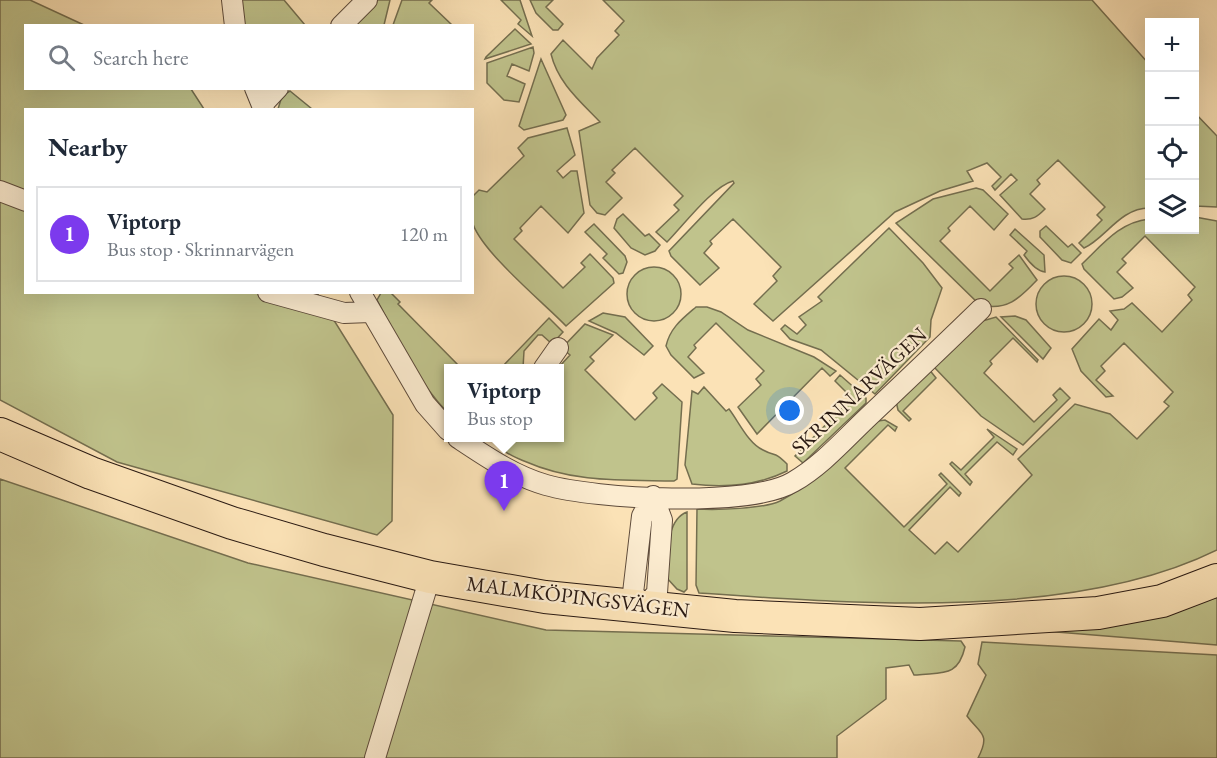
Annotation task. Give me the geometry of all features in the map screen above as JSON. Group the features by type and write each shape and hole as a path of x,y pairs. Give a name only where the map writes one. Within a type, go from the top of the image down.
{"main road":[{"name":"MALMKÖPINGSVÄGEN","path":"0,434 91,473 232,523 324,550 430,577 545,597 735,616 920,624 1098,613 1162,601 1217,580"},
{"name":"MALMKÖPINGSVÄGEN","path":"1071,614 1095,603 1158,588 1217,566"}],"street":[{"path":"232,0 235,24"},
{"path":"343,24 367,0"},
{"path":"261,101 275,90"},
{"path":"0,191 24,200"},
{"path":"275,294 344,313 370,312"},
{"path":"361,294 424,404 444,426"},
{"name":"SKRINNARVÄGEN","path":"472,442 500,465 546,485 591,492 718,499 770,492 792,483 830,453 981,309"},
{"path":"547,364 558,348"},
{"path":"644,608 633,593 642,516 653,496"},
{"path":"375,758 430,577"}],"green space":[{"path":"0,0 30,0 82,24 24,24 24,90 192,90 203,108 24,108 24,294 318,294 393,415 392,521 377,535 117,462 0,400"},
{"path":"240,0 284,0 304,24 244,24"},
{"path":"377,0 390,0 384,24 354,24"},
{"path":"402,0 432,0 429,3 451,24 393,24"},
{"path":"501,0 520,0 532,36 518,24 521,20"},
{"path":"530,0 553,0 546,7 563,24 558,30 553,30 536,13"},
{"path":"603,0 1092,0 1145,60 1145,208 1121,218 1092,244 1084,248 1079,243 1102,220 1097,215 1105,207 1058,160 1037,180 1040,184 1030,194 1045,209 1029,219 1022,219 1000,195 1017,180 1011,174 995,190 992,186 1001,177 987,163 967,171 973,181 940,191 895,212 773,321 754,304 777,281 773,276 781,267 733,219 710,241 712,244 704,253 719,268 700,285 671,256 669,251 734,183 733,181 725,184 707,199 667,242 656,232 679,210 674,205 683,196 635,148 612,170 615,173 606,182 622,198 605,215 597,213 590,205 579,131 600,122 564,83 551,54 563,40 592,69 597,58 619,35 615,31 624,21"},
{"path":"515,29 531,44 485,59 486,57"},
{"path":"533,47 534,53 529,71 512,64 507,76 525,84 519,102 504,100 487,83 487,63"},
{"path":"541,59 566,115 563,120 524,130 519,126"},
{"path":"290,91 311,108 278,108 282,96"},
{"path":"1199,117 1217,136 1217,207 1199,206"},
{"path":"567,128 575,155 557,171 563,178 571,171 577,171 584,213 568,233 541,206 520,228 522,231 514,239 563,288 585,267 581,263 590,254 613,278 614,283 566,326 499,261 474,226 474,195 479,190 487,192 524,156 518,148 528,138"},
{"path":"976,188 983,190 1008,214 994,230 970,206 948,228 950,231 940,241 990,291 1013,268 1009,264 1019,255 1037,280 1018,298 1005,305 980,305 896,223 933,199"},
{"path":"623,214 645,236 649,234 660,245 655,251 645,255 631,248 614,228 617,219"},
{"path":"1199,218 1217,221 1217,550 1160,573 1098,588 1031,598 894,603 699,593 696,585 697,509 752,507 780,501 819,474 878,421 885,420 897,427 895,431 888,425 845,468 904,527 947,484 939,475 941,473 961,493 959,496 950,487 909,530 935,554 947,542 958,552 1032,475 1018,459 1075,404 1110,414 1137,439 1169,406 1164,402 1173,392 1124,343 1101,366 1105,371 1096,380 1113,396 1106,397 1081,371 1072,349 1099,319 1111,330 1118,320 1110,311 1124,309 1132,303 1162,332 1192,300 1188,295 1195,287 1145,236 1122,259 1126,263 1117,272 1133,288 1122,297 1114,299 1084,269 1082,264 1112,235 1129,224 1145,220 1145,234 1199,234"},
{"path":"594,224 625,256 627,262 623,273 619,274 603,258 607,254 585,232"},
{"path":"1046,226 1068,247 1072,244 1081,253 1071,263 1062,260 1040,237 1040,231"},
{"path":"889,228 923,263 942,288 931,320 930,337 875,394 821,350 790,339 781,329 785,325 797,334 806,325 799,317 822,301 818,297"},
{"path":"1015,229 1044,255 1045,272 1030,263 1024,255 1027,251 1010,235"},
{"path":"649,267 659,267 669,271 677,279 681,294 677,309 669,317 659,321 649,321 639,317 631,309 627,299 627,289 631,279 639,271"},
{"path":"1064,276 1075,278 1084,284 1090,293 1092,304 1090,315 1084,324 1075,330 1064,332 1053,330 1044,324 1038,315 1036,304 1038,293 1044,284 1053,278"},
{"path":"380,294 392,294 400,302 398,304 457,364 444,364 444,409 427,388 400,345 377,300"},
{"path":"696,307 707,307 721,312 748,330 814,357 836,371 830,376 822,368 757,434 738,407 761,385 756,379 764,371 716,323 694,345 696,348 688,357 704,373 694,378 671,355 666,346 674,329"},
{"path":"603,313 625,317 653,346 644,355 616,333 589,321"},
{"path":"1015,316 1026,320 1051,348 1043,359 1001,317"},
{"path":"996,317 1038,360 1037,362 1013,338 990,361 992,364 984,373 1034,422 1057,400 1053,395 1060,388 1070,398 1023,445 981,416 934,367 979,322"},
{"path":"549,318 563,332 552,344 542,335 538,335 524,351 523,364 505,364"},
{"path":"585,324 613,335 590,357 594,361 585,370 635,420 657,398 653,393 662,384 682,402 677,479 674,481 616,480 579,477 543,468 507,453 501,447 499,442 564,442 564,364 562,364 570,355 562,348"},
{"path":"928,368 936,378 903,411 911,419 909,421 898,410 896,401"},
{"path":"840,375 866,398 866,403 803,463 795,456 852,398 835,381"},
{"path":"704,387 726,411 729,409 744,432 758,447 777,456 787,464 787,471 764,480 741,485 692,484 685,465 692,391 698,394"},
{"path":"987,429 1017,449 1013,455 997,442 965,474 972,482 970,485 950,464 952,462 961,470 994,437"},
{"path":"0,479 248,563 546,630 961,641 965,647 958,664 942,673 914,675 909,665 886,668 886,699 837,736 837,758 0,758"},
{"path":"687,512 687,589 684,592 677,589 666,577 671,531 680,516"},
{"path":"1217,587 1217,645 1044,631"},
{"path":"982,642 1217,655 1217,758 978,758 984,738 967,716 986,675 978,664"}],"place":[{"name":"Viptorp","path":"504,511"}]}
